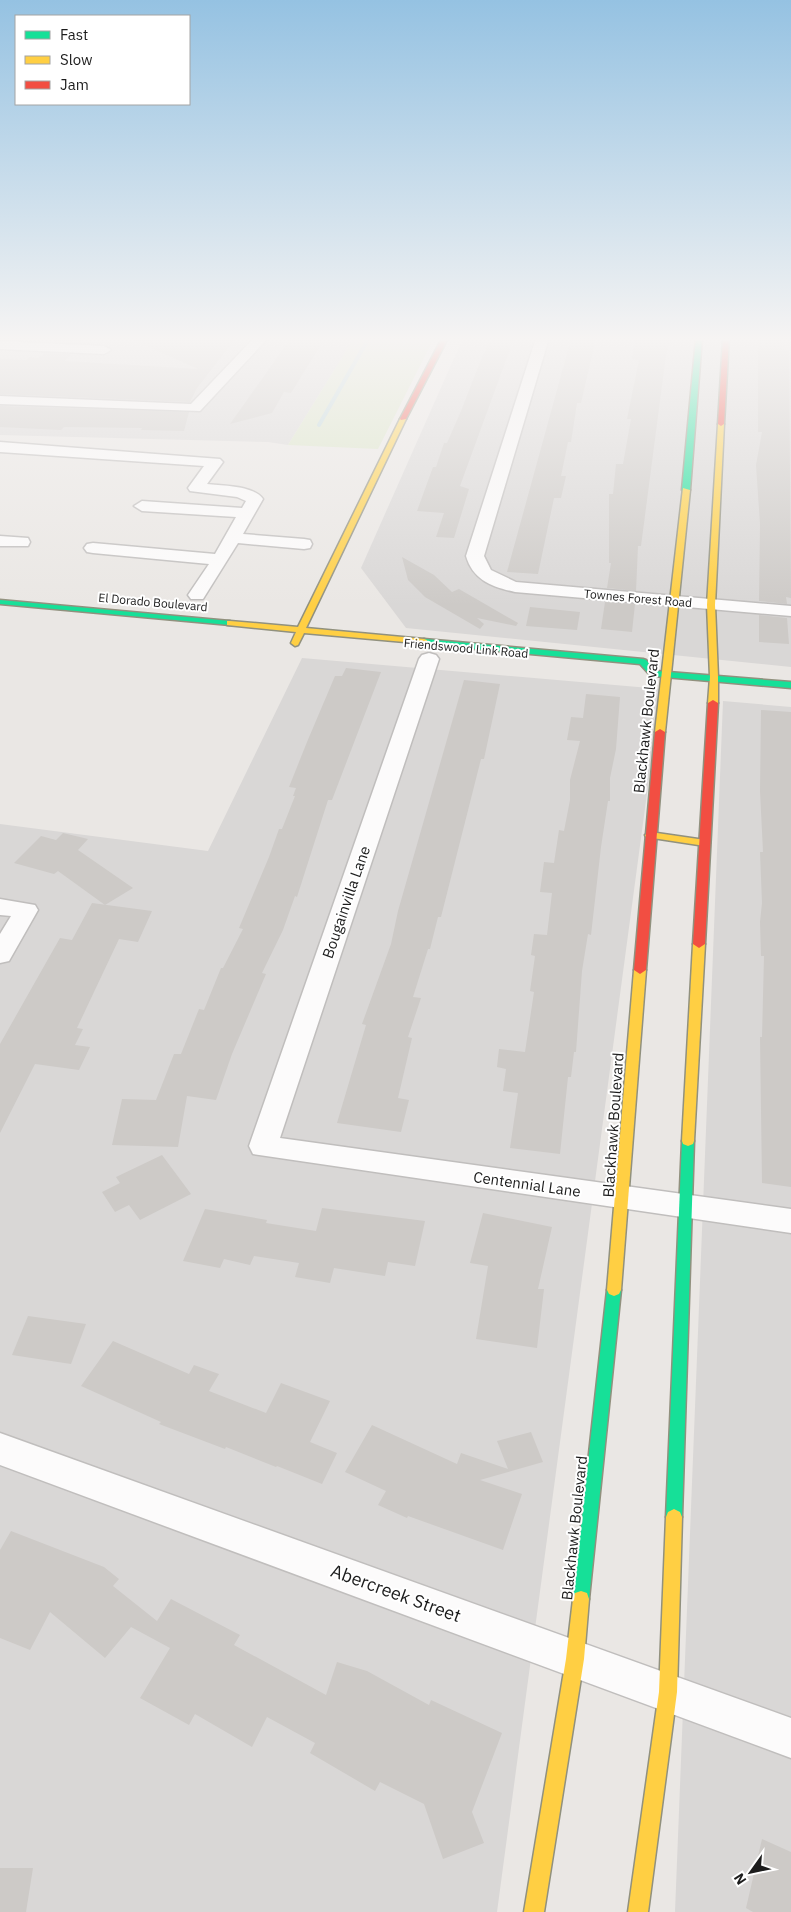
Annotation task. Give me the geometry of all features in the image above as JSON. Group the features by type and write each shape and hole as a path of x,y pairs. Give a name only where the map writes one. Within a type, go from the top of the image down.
{"main road":[{"path":"294,644 304,629 399,427"},
{"name":"Blackhawk Boulevard","path":"534,1912 575,1659 622,1199 650,835 654,675 674,602 694,496 692,427"},
{"name":"Blackhawk Boulevard","path":"638,1912 668,1692 685,1205 714,677 711,604 723,427"},
{"path":"694,496 719,498"},
{"name":"El Dorado Boulevard","path":"0,602 304,629"},
{"name":"Friendswood Link Road","path":"304,629 643,662 654,675 714,677 791,685"},
{"path":"650,835 705,843"}],"street":[{"name":"Townes Forest Road","path":"515,427 475,556 477,566 487,577 515,588 791,611"},
{"path":"197,595 220,560 255,498 240,493 196,488 225,446"},
{"path":"0,447 215,462"},
{"path":"142,506 246,514"},
{"path":"233,538 304,544"},
{"path":"0,541 22,542"},
{"path":"93,548 220,560"},
{"name":"Bougainvilla Lane","path":"263,1146 429,659"},
{"path":"0,907 26,910 0,956"},
{"name":"Centennial Lane","path":"263,1146 622,1199 685,1205 791,1221"},
{"name":"Abercreek Street","path":"0,1449 791,1738"}],"shaded area":[{"path":"0,427 299,427 288,445 268,442 0,435"},
{"path":"423,427 791,427 791,667 406,628 361,568"},
{"path":"302,658 661,689 497,1912 0,1912 0,824 208,851"},
{"path":"723,701 791,707 791,1912 675,1912"}],"green space":[{"path":"299,427 389,427 378,449 288,445"}],"building":[{"path":"5,427 64,427 61,430"},
{"path":"82,427 185,427 184,431 141,430 142,428"},
{"path":"454,427 481,427 460,486 469,489 454,538 436,537 444,513 417,511 433,467 436,467 444,443 447,443"},
{"path":"547,427 573,427 571,442 568,442 561,476 566,476 561,498 554,498 538,574 507,572"},
{"path":"630,427 657,427 641,546 638,546 636,591 607,588 611,563 609,563 609,494 613,494 616,464 623,464"},
{"path":"758,427 790,427 791,598 786,597 787,604 759,601 760,524 756,465 762,432 758,432"},
{"path":"402,557 434,575 452,592 459,589 518,623 516,626 477,618 484,624 480,629 425,597 408,580"},
{"path":"605,602 635,604 632,632 601,629"},
{"path":"530,607 580,612 577,630 526,626"},
{"path":"759,615 787,618 789,644 759,642"},
{"path":"346,668 381,672 332,800 328,800 297,897 295,896 283,930 262,973 266,974 232,1054 216,1100 187,1096 178,1147 112,1145 122,1099 156,1100 174,1054 181,1054 199,1009 204,1010 221,968 223,968 243,929 239,928 279,829 282,829 295,796 293,796 296,788 289,787 307,742 335,676 342,676"},
{"path":"464,680 500,684 484,759 481,759 441,917 438,917 430,949 428,949 413,997 421,998 408,1037 412,1038 398,1098 409,1100 401,1132 337,1123 366,1025 362,1024 391,944 398,911"},
{"path":"586,694 620,697 616,749 610,778 610,801 608,801 601,847 591,935 588,934 582,971 576,1052 574,1052 571,1077 568,1077 560,1154 510,1148 518,1093 503,1091 506,1069 497,1067 499,1049 525,1052 534,992 530,991 535,956 531,955 534,934 547,935 552,893 540,892 544,862 554,863 559,830 564,831 570,800 570,780 580,741 567,740 571,717 583,718"},
{"path":"761,710 791,712 791,1187 762,1183 760,1037 762,1037 764,956 761,956 760,922 762,903 760,852 763,852 760,791"},
{"path":"63,833 88,839 78,850 133,888 105,905 58,871 54,874 14,863 41,836 56,840"},
{"path":"92,903 152,911 138,942 119,939 77,1028 83,1029 75,1045 90,1047 79,1070 35,1064 0,1133 0,1044 60,938 72,940"},
{"path":"162,1155 191,1194 140,1220 129,1205 115,1212 102,1192 120,1183 116,1177"},
{"path":"322,1208 425,1221 415,1266 388,1262 385,1276 334,1268 330,1283 295,1277 299,1263 254,1256 250,1265 224,1259 220,1268 183,1261 205,1209 267,1220 266,1223 316,1231"},
{"path":"483,1213 552,1227 538,1289 544,1289 537,1348 476,1339 488,1266 470,1263"},
{"path":"28,1316 86,1324 71,1364 12,1355"},
{"path":"113,1341 189,1374 194,1365 219,1374 209,1391 266,1413 281,1383 330,1401 310,1442 337,1453 322,1484 226,1447 225,1449 159,1424 161,1422 81,1386"},
{"path":"372,1425 457,1464 461,1453 508,1469 497,1441 531,1432 543,1462 480,1480 522,1494 503,1550 408,1516 407,1518 378,1505 386,1491 345,1472"},
{"path":"11,1531 104,1567 119,1579 113,1586 157,1621 171,1599 240,1635 234,1645 326,1695 337,1662 367,1671 429,1705 431,1700 502,1733 472,1812 484,1843 443,1859 424,1804 380,1782 375,1791 310,1753 315,1743 267,1717 252,1747 195,1714 189,1725 140,1698 170,1648 131,1627 105,1658 50,1612 30,1650 0,1638 0,1550"},
{"path":"762,1839 791,1852 791,1912 753,1912 746,1908"},
{"path":"0,1868 33,1868 26,1912 0,1912"}],"traffic: fast":[{"path":"686,490 691,427"},
{"path":"0,602 230,623"},
{"path":"424,642 643,662 653,673 791,685"},
{"path":"674,1517 688,1141"},
{"path":"581,1599 614,1290"}],"traffic: slow":[{"path":"295,643 399,427"},
{"path":"713,703 714,677 711,605 721,427"},
{"path":"660,732 686,490"},
{"path":"230,623 424,642"},
{"path":"650,835 705,843"},
{"path":"688,1141 699,944"},
{"path":"614,1290 640,970"},
{"path":"638,1912 668,1692 674,1517"},
{"path":"534,1912 575,1659 581,1599"}],"traffic: jam":[{"path":"699,944 713,703"},
{"path":"640,970 660,732"}]}
